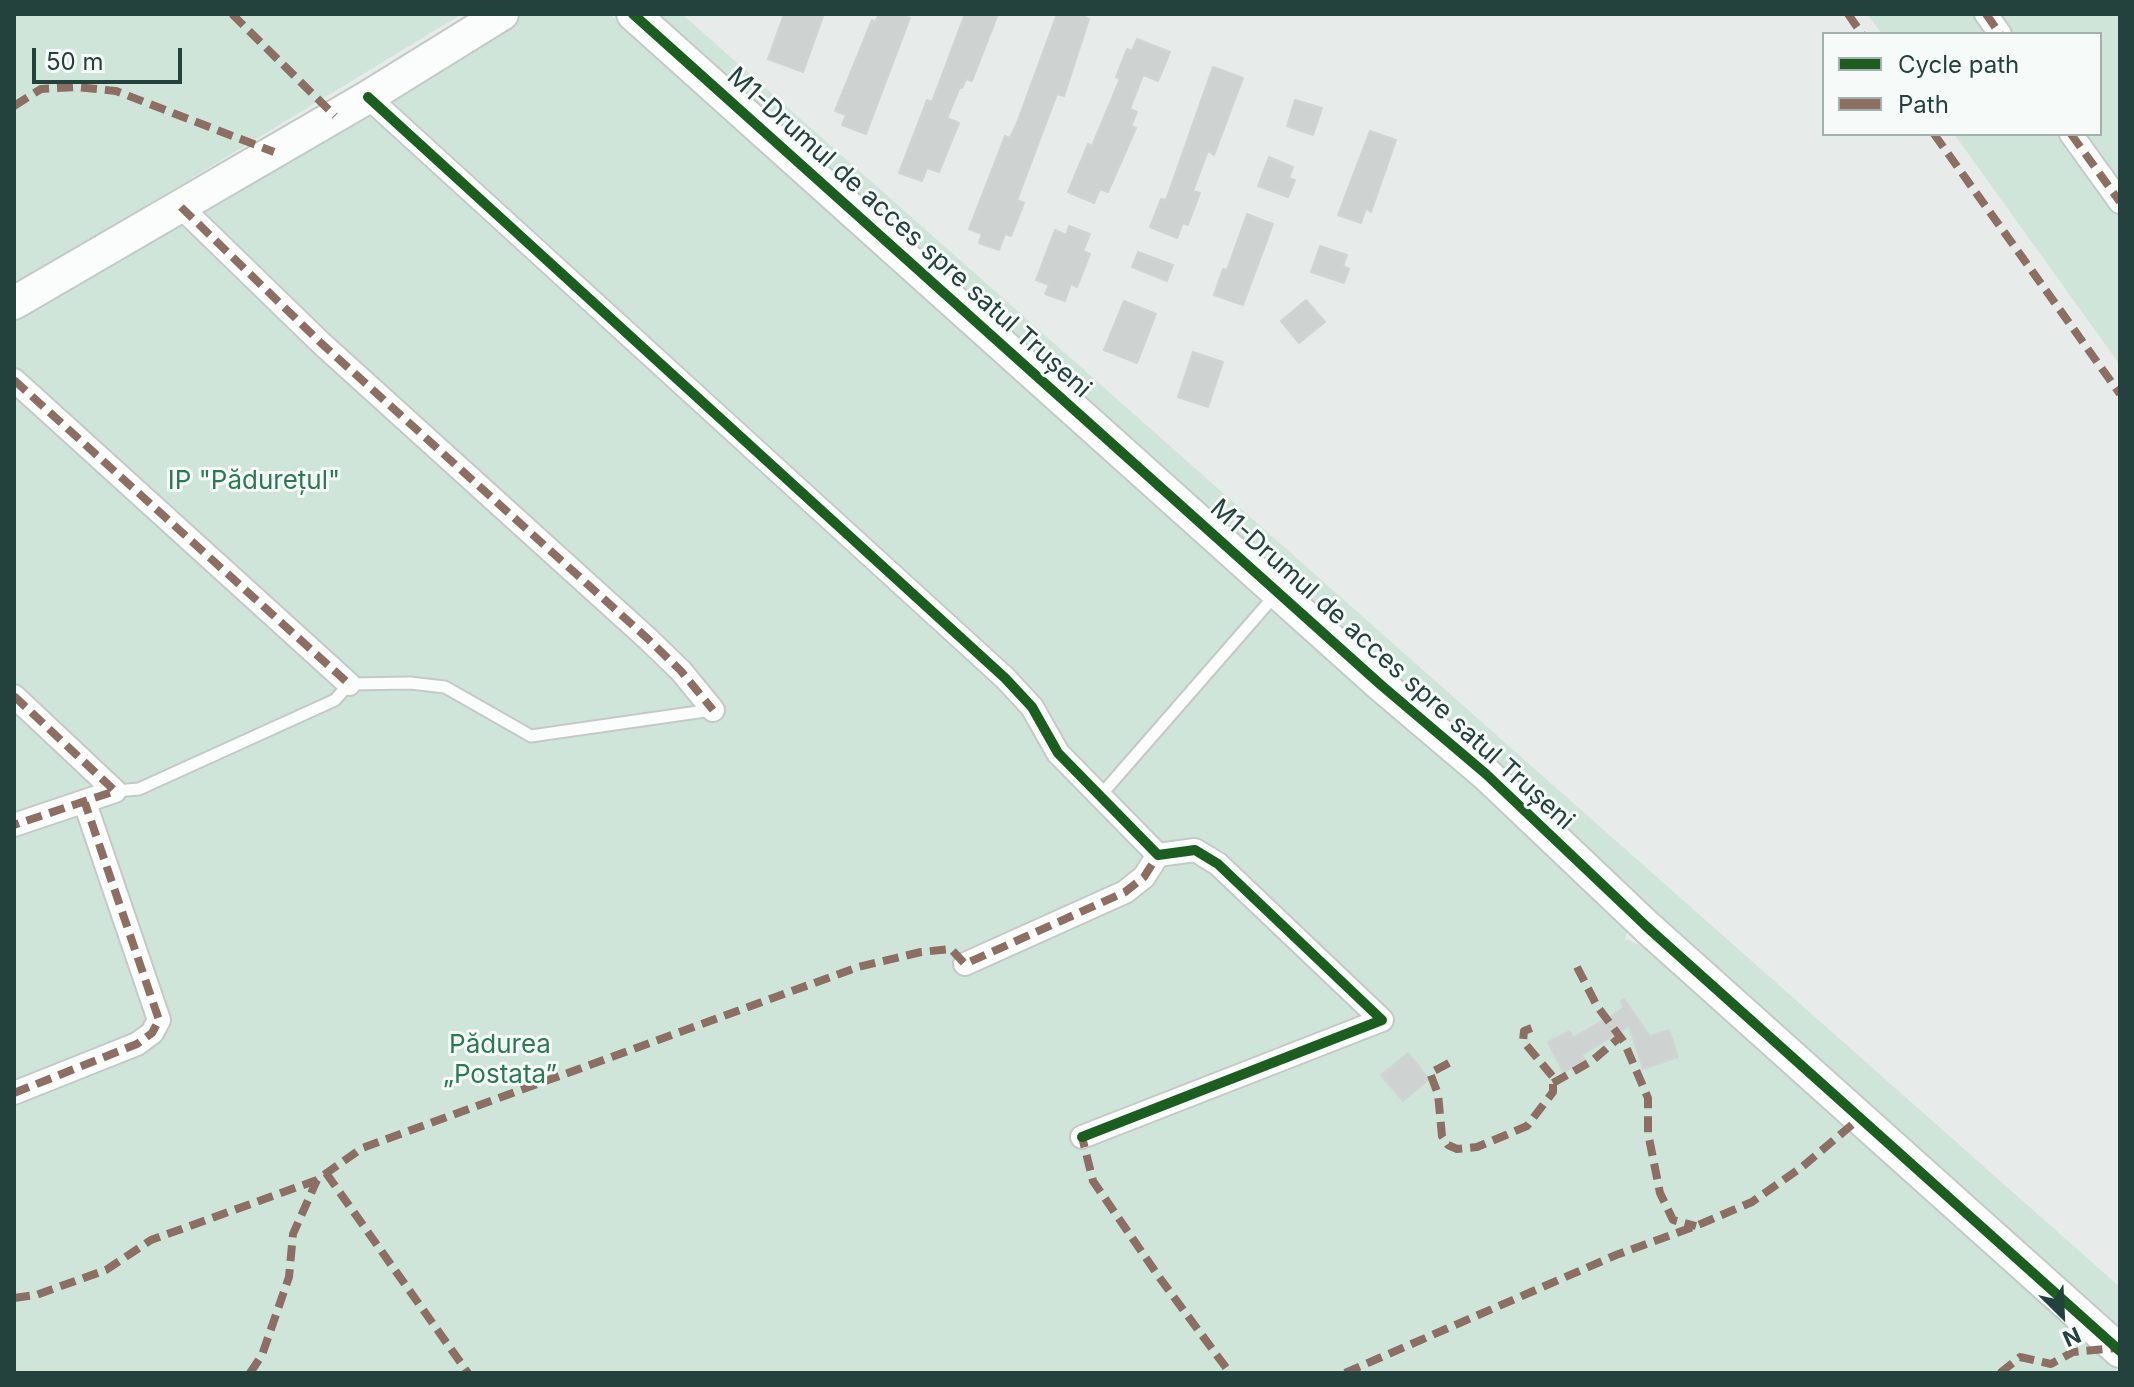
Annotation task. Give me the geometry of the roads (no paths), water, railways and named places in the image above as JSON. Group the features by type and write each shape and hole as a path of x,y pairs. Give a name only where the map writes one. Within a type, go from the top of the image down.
{"street":[{"path":"14,303 368,97 502,14"},
{"name":"M1-Drumul de acces spre satul Trușeni","path":"633,14 1381,685 1486,774 1656,935 2120,1351"},
{"path":"1986,14 1999,32"},
{"path":"368,97 1005,678 1032,707 1058,753 1158,855"},
{"path":"2072,136 2120,202"},
{"path":"181,207 321,343 648,639 681,671 713,710"},
{"path":"14,380 349,684"},
{"path":"14,696 115,791 14,825"},
{"path":"14,1093 137,1044 152,1033 159,1020 85,803"},
{"path":"965,964 1125,892 1144,877 1158,855 1195,850 1218,864 1382,1020 1082,1137"}],"lane":[{"path":"1100,796 1278,593"},
{"path":"115,791 139,789 335,700 349,684 410,683 445,687 531,736 713,710"}],"park label":[{"name":"IP \"Pădurețul\"","path":"254,481"},
{"name":"Pădurea „Postata”","path":"500,1060"}]}
